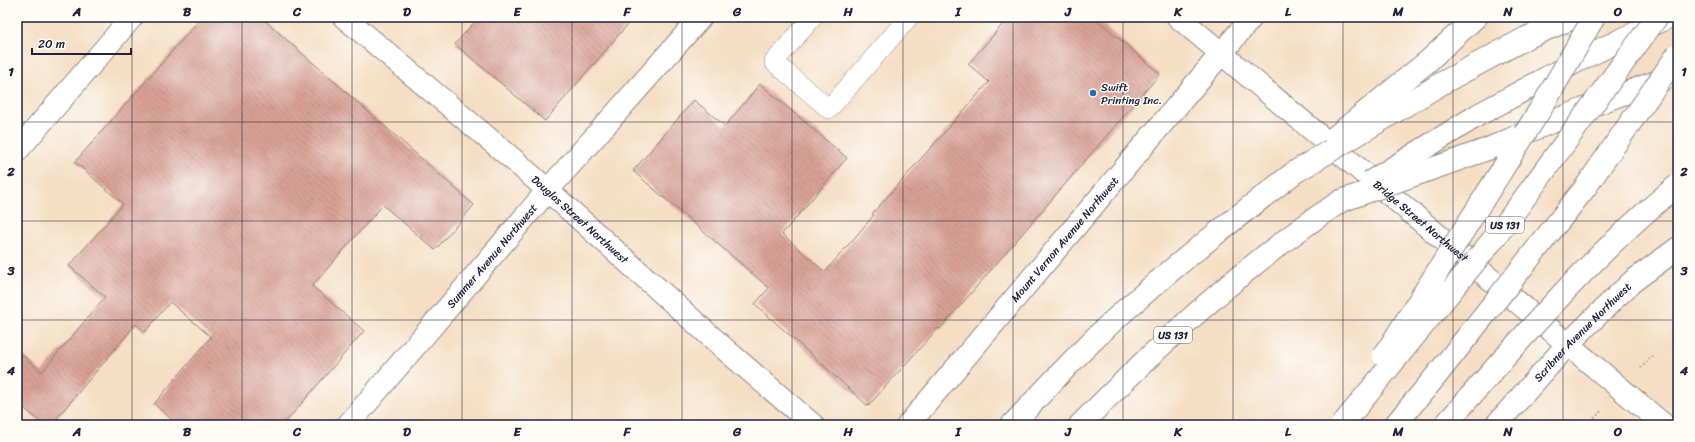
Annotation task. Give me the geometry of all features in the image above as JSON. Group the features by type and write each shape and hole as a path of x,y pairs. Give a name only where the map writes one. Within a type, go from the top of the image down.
{"main road":[{"path":"17,151 132,17"},
{"name":"Douglas Street Northwest","path":"344,17 547,191 727,351 814,425"},
{"name":"Summer Avenue Northwest","path":"348,425 547,191 701,17"},
{"name":"Bridge Street Northwest","path":"1178,17 1664,425"},
{"name":"Mount Vernon Avenue Northwest","path":"908,425 1252,17"},
{"path":"1012,425 1072,360 1138,298 1232,219 1295,172 1361,114 1427,62 1476,17"},
{"path":"1295,172 1444,82 1526,38 1575,17"},
{"path":"1342,425 1543,105 1594,17"},
{"name":"US 131","path":"1342,425 1504,226 1657,17"},
{"name":"US 131","path":"1080,425 1143,361 1203,308 1271,252 1341,201 1478,115 1583,58 1669,17"},
{"path":"1395,425 1586,188 1678,54"},
{"path":"1341,201 1488,149 1606,100 1678,74"},
{"path":"1445,425 1573,282 1654,204 1678,185"},
{"name":"Scribner Avenue Northwest","path":"1496,425 1567,345 1633,281 1678,248"}],"lane":[{"path":"813,17 774,62 829,108 909,17"}],"building":[{"path":"202,17 261,17 474,205 435,250 383,205 312,286 364,331 283,425 178,425 154,404 211,337 170,302 145,332 136,324 51,425 44,425 17,402 17,350 42,372 105,297 69,266 123,204 75,162"},
{"path":"479,17 634,17 545,121 455,44"},
{"path":"1009,17 1094,17 1160,74 940,329 938,328 868,406 755,304 769,288 633,171 694,100 725,126 760,84 847,158 782,234 825,272 874,215 872,214 989,82 968,64"}],"place":[{"name":"Swift Printing Inc.","path":"1093,93"}]}
